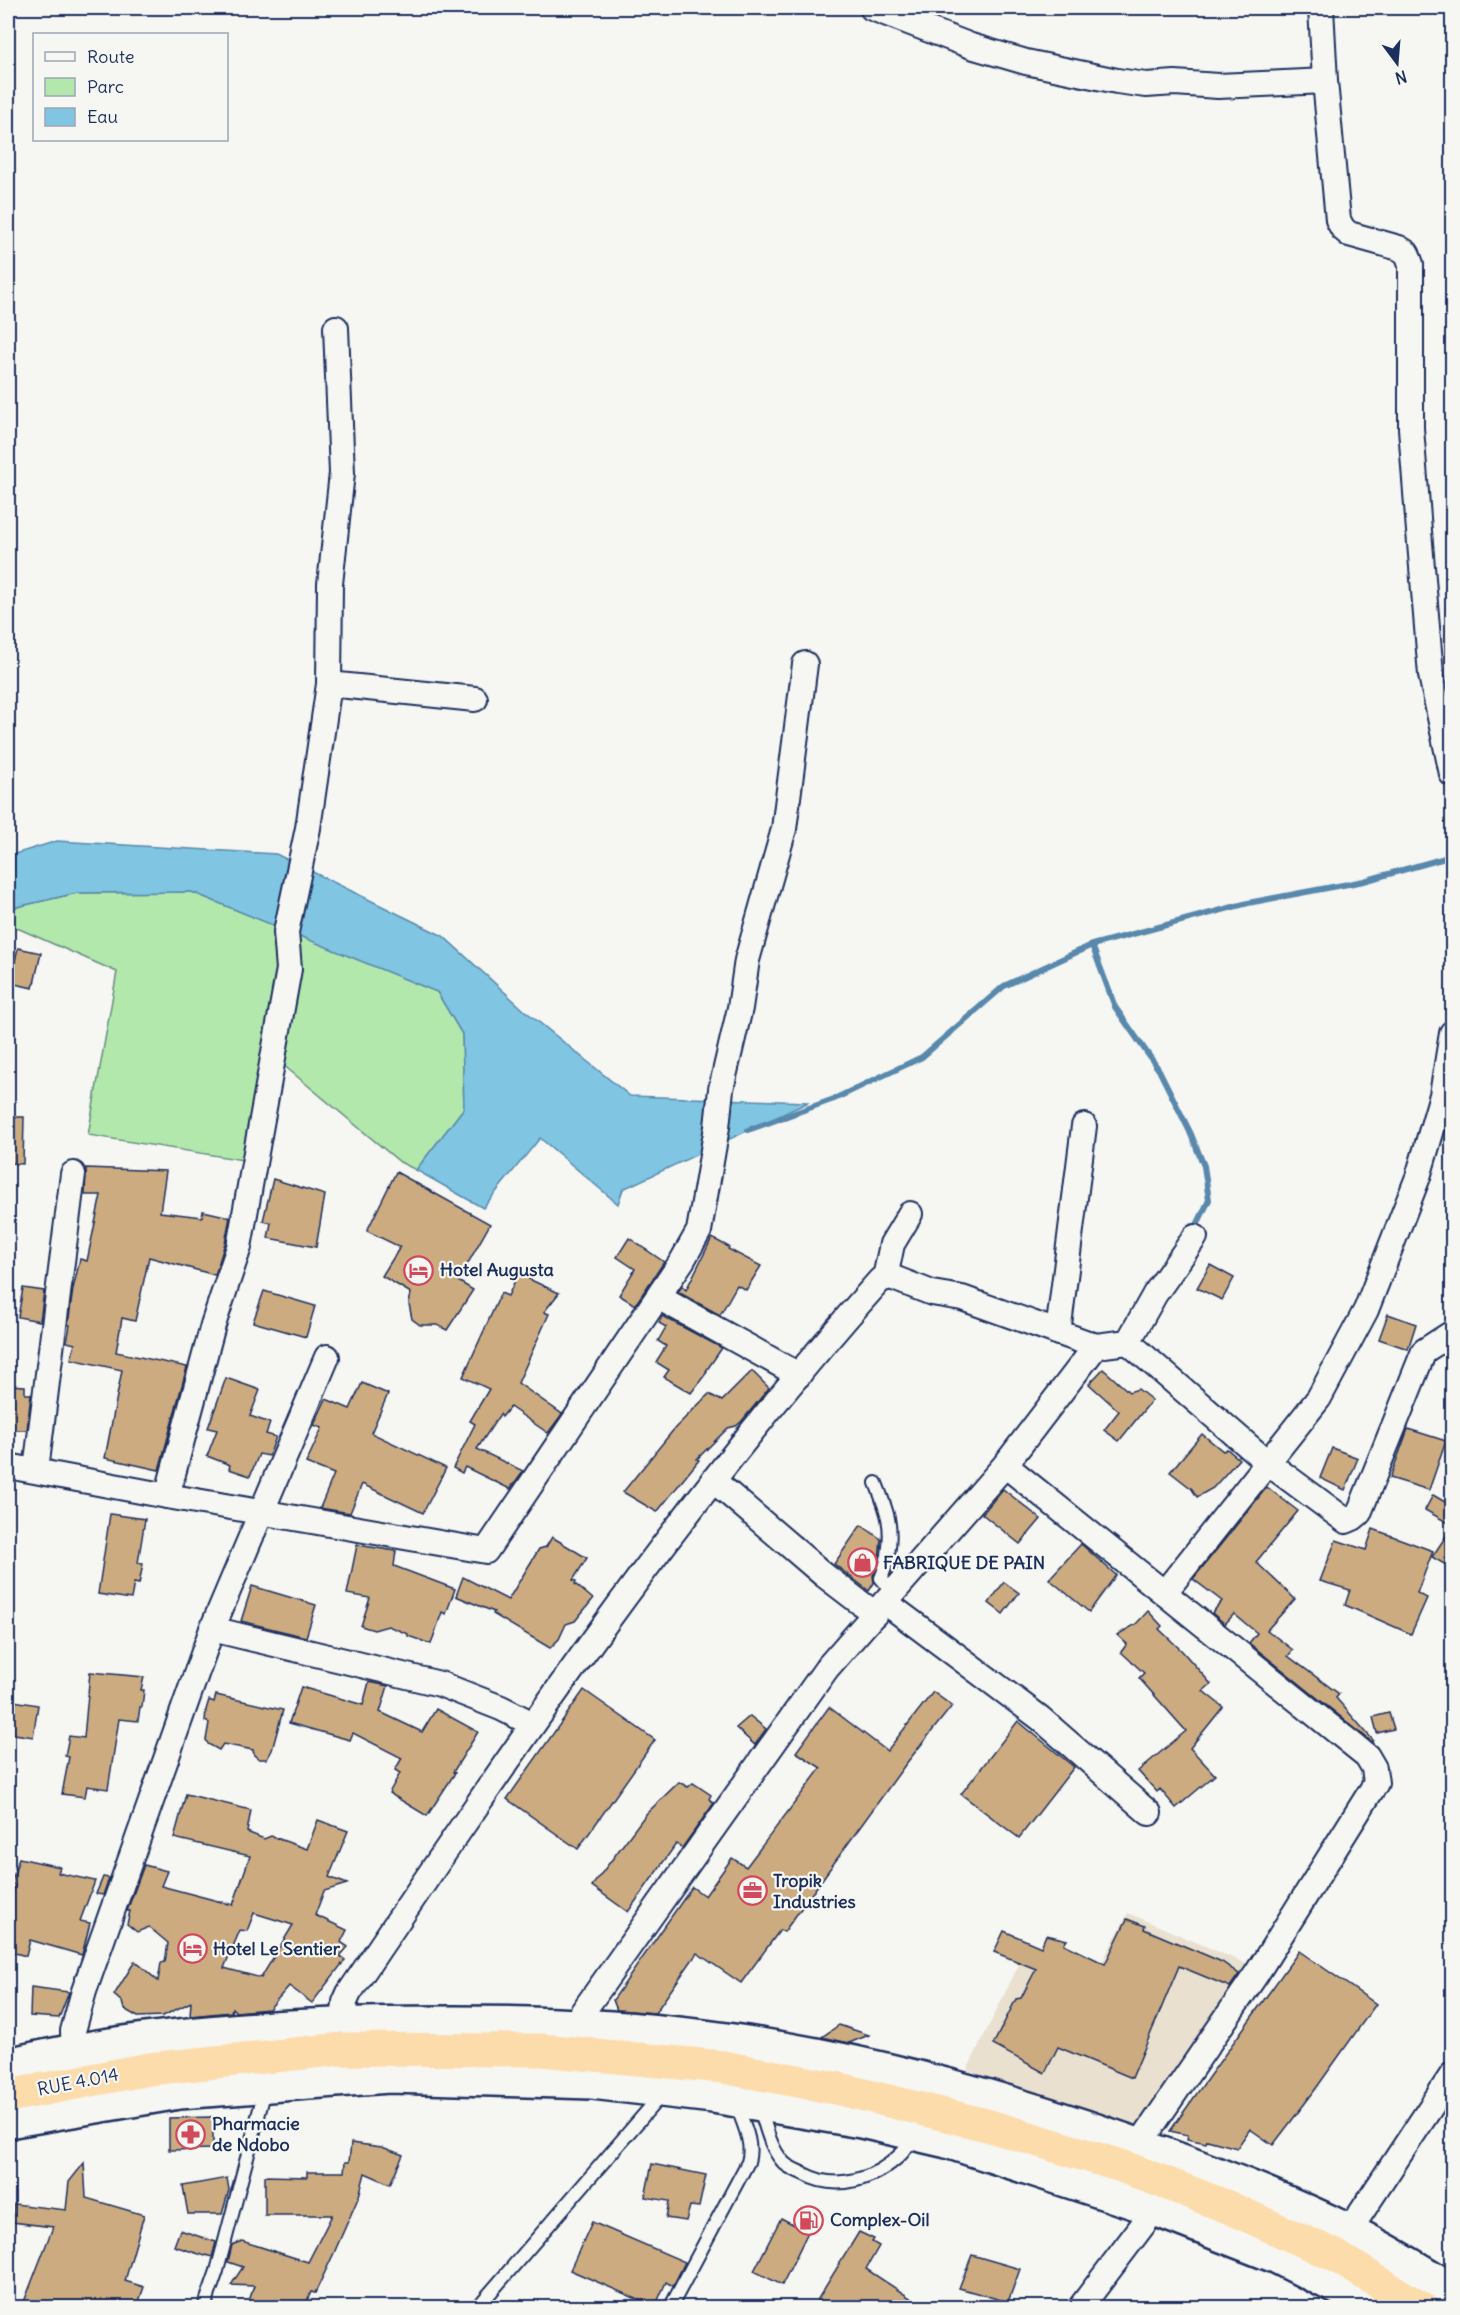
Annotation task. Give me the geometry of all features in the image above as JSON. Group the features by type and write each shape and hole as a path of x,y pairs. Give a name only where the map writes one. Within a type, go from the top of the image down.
{"highway":[{"name":"RUE 4.014","path":"8,2096 149,2069 342,2049 541,2050 647,2059 754,2072 840,2089 990,2126 1121,2166 1228,2208 1334,2255 1421,2307"}],"main road":[{"path":"8,2065 159,2038 342,2025 455,2022 623,2029 747,2043 859,2064 977,2093 1081,2124 1222,2176 1349,2231 1452,2290"},
{"path":"8,2121 179,2092 389,2076 592,2082 747,2102 861,2121 947,2141 1155,2209 1278,2257 1378,2307"}],"street":[{"path":"1321,8 1325,81 1338,220 1348,234 1399,248 1407,253 1411,264 1411,428 1426,620 1431,675 1452,774"},
{"path":"883,9 982,49 1026,62 1117,81 1146,85 1175,83 1218,86 1325,81"},
{"path":"167,1496 213,1325 239,1247 289,969 286,932 308,828 329,684 330,584 342,473 336,328"},
{"path":"8,1466 262,1513 486,1551 658,1297 699,1232 721,1089 740,1008 747,960 784,829 805,664"},
{"path":"329,684 475,699"},
{"path":"1165,1592 1319,1398 1366,1310 1447,1097 1452,1033"},
{"path":"1059,1333 1084,1126"},
{"path":"36,1470 74,1174"},
{"path":"885,1278 892,1244 910,1214"},
{"path":"1128,1342 1155,1294 1195,1237"},
{"path":"342,2025 345,2002 349,1993 533,1724 713,1480 850,1313 880,1280 891,1277 932,1293 962,1298 1096,1346 1128,1342 1268,1463 1346,1521 1359,1513 1424,1351 1452,1333"},
{"path":"658,1297 799,1375"},
{"path":"572,2027 827,1668 1005,1465 1096,1346"},
{"path":"74,2052 73,2031 84,1990 212,1629 327,1357"},
{"path":"1005,1465 1367,1756 1374,1768 1376,1783 1257,1973 1139,2145"},
{"path":"713,1480 824,1575 884,1602 1040,1718 1149,1813"},
{"path":"212,1629 440,1684 501,1708 533,1724"},
{"path":"1349,2231 1452,2075"},
{"path":"1080,2307 1155,2209"}],"lane":[{"path":"876,1483 890,1519 891,1535 885,1570 881,1578 884,1602"},
{"path":"204,2307 217,2271 266,2085"},
{"path":"477,2307 665,2091"},
{"path":"747,2102 785,2164 827,2183 846,2183 873,2174 902,2154 916,2133"},
{"path":"670,2307 748,2162 751,2151 747,2102"}],"shaded area":[{"path":"1128,1913 1256,1968 1141,2130 967,2070 1030,1942 1095,1976"}],"green space":[{"path":"192,892 437,992 462,1034 464,1108 416,1170 400,1162 276,1059 249,1161 88,1135 117,972 8,924 8,909 77,893"}],"water":[{"path":"57,841 276,854 443,936 524,1010 630,1096 809,1102 623,1189 618,1204 540,1138 483,1208 416,1170 464,1108 462,1034 437,992 192,892 77,893 8,909 8,856"}],"building":[{"path":"18,948 41,953 33,988 10,983"},
{"path":"8,1117 24,1117 23,1164 8,1163"},
{"path":"86,1168 166,1171 160,1212 202,1217 203,1211 230,1217 215,1275 149,1257 135,1321 122,1318 116,1352 187,1367 159,1470 105,1458 122,1370 71,1359 75,1344 67,1342 73,1289 80,1259 87,1261 101,1195 85,1195"},
{"path":"396,1172 490,1224 458,1281 473,1290 447,1330 437,1325 420,1325 412,1319 409,1304 411,1293 382,1276 400,1247 367,1231"},
{"path":"273,1179 325,1195 316,1247 268,1238 271,1223 263,1221"},
{"path":"629,1238 664,1262 635,1305 619,1295 635,1269 617,1257"},
{"path":"712,1238 761,1266 746,1290 737,1285 720,1315 678,1292 682,1286 686,1290"},
{"path":"1210,1265 1234,1278 1222,1300 1197,1288"},
{"path":"518,1274 559,1293 544,1312 549,1314 518,1383 562,1414 548,1433 510,1407 502,1417 500,1414 477,1449 523,1471 510,1489 465,1467 462,1473 453,1468 475,1424 470,1421 489,1389 463,1377 501,1293 508,1296"},
{"path":"23,1288 44,1291 40,1321 18,1317"},
{"path":"264,1291 315,1306 306,1337 253,1322"},
{"path":"1388,1314 1416,1324 1408,1349 1379,1339"},
{"path":"662,1316 722,1348 691,1393 664,1377 669,1370 656,1362 666,1346 658,1341 666,1327 659,1323"},
{"path":"1103,1369 1129,1392 1138,1389 1152,1400 1119,1441 1104,1430 1119,1411 1089,1384"},
{"path":"752,1371 769,1388 741,1422 728,1428 697,1459 699,1460 657,1512 623,1492 675,1428 709,1394 722,1401"},
{"path":"226,1378 260,1390 250,1416 270,1423 266,1434 276,1437 269,1456 259,1454 250,1476 229,1469 230,1465 207,1456 217,1430 208,1428"},
{"path":"362,1383 388,1394 371,1433 446,1468 423,1513 362,1484 350,1513 320,1508 334,1474 306,1463 322,1428 314,1425 326,1399 350,1409"},
{"path":"8,1385 25,1386 25,1394 31,1394 27,1430 10,1430 12,1412 8,1412"},
{"path":"1408,1429 1446,1441 1429,1490 1390,1478"},
{"path":"1202,1434 1223,1451 1227,1449 1239,1459 1213,1488 1197,1497 1192,1489 1170,1472"},
{"path":"1332,1448 1358,1458 1345,1490 1320,1478"},
{"path":"1267,1487 1298,1511 1256,1562 1295,1599 1267,1630 1293,1650 1288,1656 1339,1694 1336,1698 1373,1740 1372,1742 1249,1643 1257,1633 1234,1614 1225,1624 1212,1613 1222,1601 1193,1579"},
{"path":"1003,1489 1041,1519 1020,1544 982,1514"},
{"path":"1433,1495 1452,1506 1452,1525 1425,1510"},
{"path":"110,1514 145,1519 138,1563 143,1564 139,1584 134,1583 131,1599 98,1594"},
{"name":"FABRIQUE DE PAIN","path":"861,1525 881,1539 879,1559 873,1575 874,1583 869,1591 834,1564"},
{"path":"1452,1527 1452,1556 1446,1565 1432,1557"},
{"path":"1373,1529 1433,1551 1417,1593 1427,1598 1411,1634 1345,1605 1350,1590 1320,1581 1336,1540 1366,1550"},
{"path":"552,1537 587,1558 573,1580 593,1599 575,1621 566,1624 559,1639 550,1648 493,1614 494,1612 456,1596 463,1577 508,1600 539,1549 546,1547"},
{"path":"1081,1544 1116,1575 1089,1612 1049,1579"},
{"path":"357,1545 396,1551 394,1566 455,1589 446,1614 442,1612 431,1644 388,1626 374,1630 361,1626 370,1598 347,1594"},
{"path":"1004,1582 1019,1593 1003,1614 989,1603"},
{"path":"252,1586 316,1605 306,1637 241,1621"},
{"path":"1148,1611 1162,1626 1159,1629 1211,1684 1203,1691 1223,1707 1190,1748 1215,1775 1176,1808 1160,1789 1157,1792 1138,1771 1186,1731 1139,1678 1144,1673 1121,1652 1127,1644 1117,1635 1136,1624"},
{"path":"90,1672 144,1677 141,1690 144,1690 142,1707 140,1707 138,1721 119,1719 108,1789 87,1786 85,1797 62,1794 69,1757 65,1756 69,1736 84,1738"},
{"path":"369,1682 388,1686 380,1712 422,1732 436,1709 478,1732 427,1816 389,1793 400,1773 395,1770 402,1758 353,1733 350,1740 289,1723 301,1687 363,1705"},
{"path":"584,1690 655,1740 578,1849 507,1799"},
{"path":"933,1692 952,1706 905,1765 784,1932 780,1930 741,1983 697,1953 655,2013 617,2010 613,2000 692,1887 705,1896 732,1858 746,1867 821,1768 796,1752 829,1707 887,1751"},
{"path":"216,1695 283,1710 272,1750 267,1759 259,1759 254,1755 253,1750 223,1744 219,1750 208,1744 206,1740 209,1723 205,1721 206,1710 209,1700 214,1702"},
{"path":"8,1700 38,1705 33,1737 8,1733"},
{"path":"1389,1713 1394,1729 1377,1733 1373,1717"},
{"path":"750,1716 766,1729 755,1745 736,1728"},
{"path":"1018,1721 1074,1767 1019,1838 961,1794"},
{"path":"679,1782 688,1787 693,1783 711,1795 709,1799 714,1803 682,1848 676,1844 628,1912 592,1886 646,1814"},
{"path":"186,1794 251,1810 247,1832 264,1839 271,1836 307,1849 318,1820 348,1831 329,1877 347,1884 324,1891 315,1915 347,1930 341,1942 348,1947 340,1956 345,1960 312,2003 289,1986 269,2009 236,2012 232,2008 231,2012 190,2016 191,2002 163,2016 138,2017 124,2009 122,2002 114,1995 135,1961 158,1981 161,1963 165,1962 168,1943 149,1927 137,1932 127,1924 130,1911 127,1911 144,1865 167,1871 161,1886 233,1905 250,1856 174,1838","holes":["254,1913 293,1925 261,1978 224,1968 240,1930 247,1931"]},
{"path":"19,1858 60,1867 58,1873 95,1881 80,1921 90,1923 82,1955 30,1940 26,1956 8,1951 8,1912 15,1885 11,1884"},
{"path":"103,1877 109,1878 103,1895 96,1894"},
{"path":"1127,1919 1145,1926 1144,1929 1222,1962 1239,1974 1230,1987 1179,1966 1132,2078 1058,2047 1045,2073 993,2045 1016,1999 1021,1998 1036,1969 994,1952 1004,1931 1041,1947 1046,1935 1067,1940 1064,1944 1105,1964"},
{"path":"1299,1951 1376,2004 1312,2094 1273,2145 1250,2129 1237,2148 1207,2140 1206,2143 1187,2139 1188,2135 1170,2131"},
{"path":"31,1987 69,1992 59,2018 30,2016"},
{"path":"839,2025 869,2035 849,2043 822,2037"},
{"name":"Pharmacie de Ndobo","path":"213,2117 213,2149 169,2150 169,2118"},
{"path":"351,2143 382,2147 403,2155 390,2184 365,2173 359,2196 334,2253 315,2293 311,2292 305,2305 297,2303 295,2307 247,2307 254,2286 231,2285 243,2267 228,2262 232,2245 242,2241 308,2262 332,2215 265,2215 265,2176 307,2177 307,2172 344,2172 345,2162 349,2162"},
{"path":"84,2163 86,2198 144,2215 125,2281 144,2287 137,2307 22,2307 53,2227 12,2222 14,2204 66,2210 69,2182"},
{"path":"652,2164 706,2175 699,2207 690,2206 686,2221 666,2218 669,2201 645,2197"},
{"path":"227,2178 229,2190 222,2214 188,2214 183,2186"},
{"path":"781,2218 808,2232 782,2285 754,2271"},
{"path":"592,2222 685,2262 673,2286 666,2282 655,2307 570,2270"},
{"path":"180,2230 216,2242 212,2257 174,2246"},
{"path":"859,2232 874,2239 872,2242 879,2246 866,2269 924,2307 813,2307"},
{"path":"972,2255 1020,2269 1008,2302 959,2288"}],"waterway":[{"path":"748,1130 834,1099 922,1057 1004,986 1092,945 1248,903 1364,881 1452,856"},
{"path":"1092,945 1115,1007 1159,1070 1204,1166 1209,1200 1195,1229"}],"place":[{"name":"Hotel Augusta","path":"419,1270"},
{"name":"FABRIQUE DE PAIN","path":"862,1563"},
{"name":"Tropik Industries","path":"752,1891"},
{"name":"Hotel Le Sentier","path":"192,1949"},
{"name":"Pharmacie de Ndobo","path":"191,2134"},
{"name":"Complex-Oil","path":"809,2220"}]}
